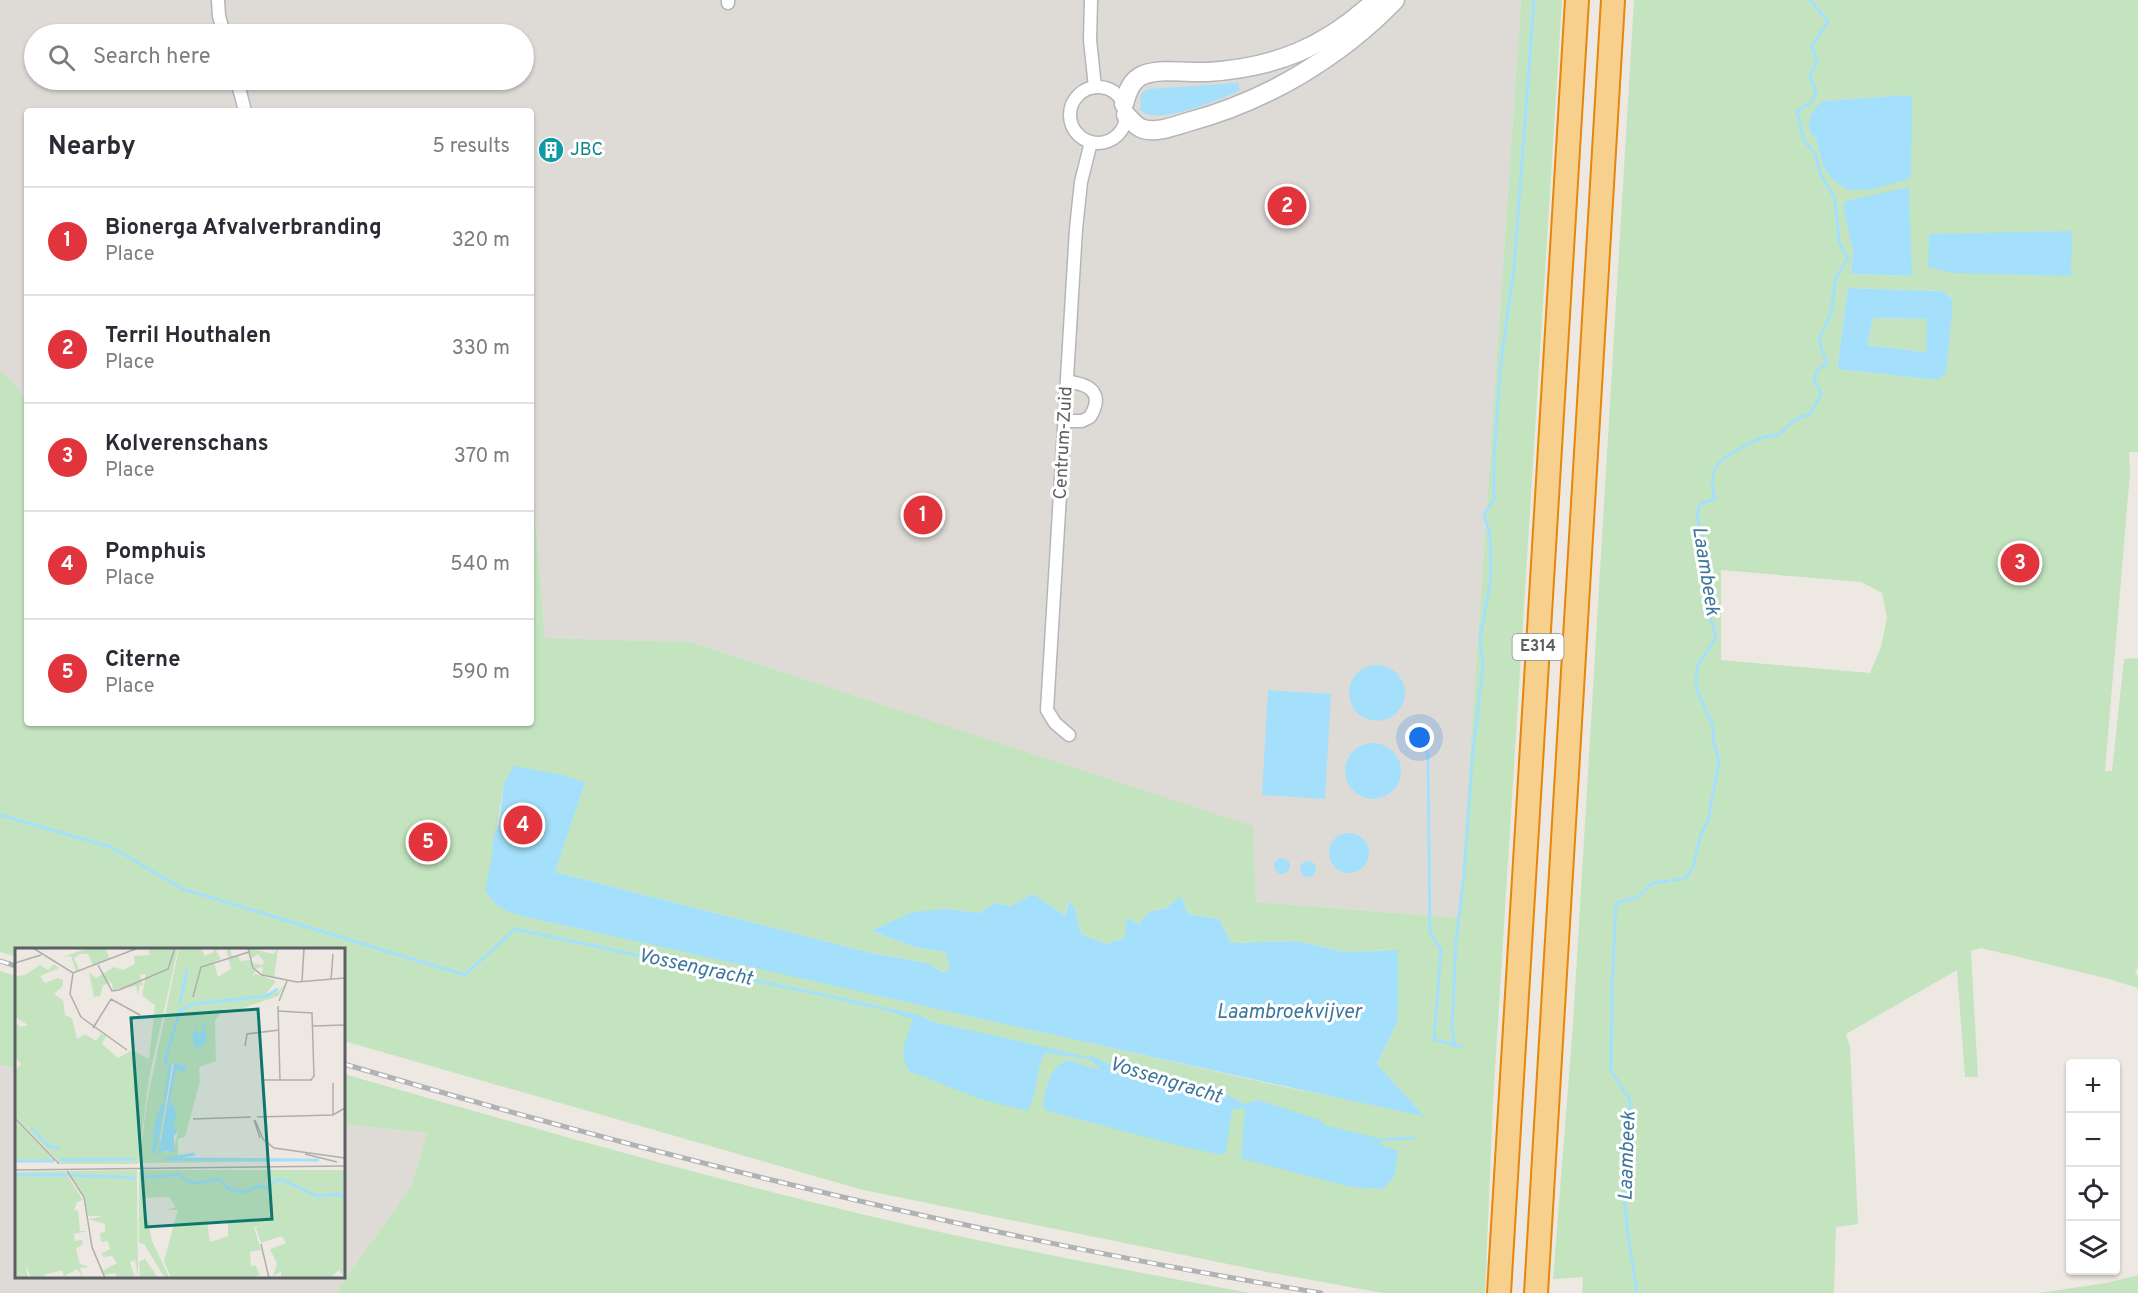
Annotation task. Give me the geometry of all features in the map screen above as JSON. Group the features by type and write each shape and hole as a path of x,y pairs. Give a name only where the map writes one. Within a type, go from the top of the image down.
{"highway":[{"name":"E314","path":"1499,1293 1577,0"},
{"name":"E314","path":"1536,1293 1613,0"}],"street":[{"path":"218,0 221,24"},
{"path":"1091,0 1090,40 1095,87"},
{"path":"1376,0 1352,21 1323,41 1269,63 1234,70 1158,72 1140,77 1129,89 1125,110 1123,127 1114,138 1100,143 1091,142 1079,136 1074,130 1069,114 1071,106 1080,93 1095,87 1110,90 1120,98 1125,110 1141,129 1155,130 1210,116 1246,102 1278,87 1331,54 1378,18 1395,0"},
{"path":"240,90 244,108"},
{"name":"Centrum-Zuid","path":"1069,735 1054,723 1047,710 1076,229 1081,182 1091,142"},
{"path":"1065,421 1082,421 1090,417 1096,402 1094,392 1087,386 1068,382"}],"shaded area":[{"path":"0,0 1521,0 1459,918 1256,902 1252,826 691,642 545,638 534,506 534,108 24,108 24,398 15,384 0,370"},
{"path":"0,1065 15,1068 15,1278 345,1278 345,1124 427,1133 411,1187 335,1293 0,1293"}],"green space":[{"path":"1521,0 1562,0 1493,1102 1485,1293 1383,1293 1267,1272 863,1190 345,1041 345,948 15,948 15,957 0,952 0,370 15,384 24,398 24,726 534,726 534,506 545,638 691,642 1253,826 1256,902 1459,918","holes":["504,783 585,783 555,872 871,953 927,963 946,973 950,967 945,952 918,948 871,931 948,909 979,913 995,903 1065,916 1068,901 1075,909 1081,934 1107,944 1125,937 1149,912 1166,908 1181,896 1188,914 1219,919 1231,943 1296,941 1346,952 1397,950 1398,1021 1377,1064 1423,1115 1271,1084 530,918 492,856"]},
{"path":"1634,0 2138,0 2138,452 2129,452 2130,472 2105,771 2112,771 2124,659 2138,658 2138,966 2135,974 2138,975 2138,988 1981,948 1971,951 1978,1077 1965,1077 1957,970 1846,1034 1850,1047 1858,1224 1836,1227 1834,1293 1582,1293 1583,1277 1553,1279 1573,1024","holes":["1907,95 1823,166 1816,139 1809,125 1823,101","1853,251 1912,276 1851,274","1848,288 1943,291 1953,300 1937,380 1837,369","1721,570 1861,582 1882,593 1887,618 1881,647 1870,673 1721,660"]},
{"path":"1873,318 1928,319 1926,352 1867,345"},
{"path":"0,971 15,976 15,1068 0,1065"},
{"path":"345,1074 807,1201 1015,1248 1251,1293 335,1293 411,1187 427,1133 345,1124"},
{"path":"2138,1275 2138,1293 2039,1293 2106,1283"}],"water":[{"path":"1238,83 1240,90 1184,111 1158,115 1147,114 1140,110 1141,94 1147,89"},
{"path":"1907,95 1912,97 1911,178 1870,190 1848,190 1833,180 1823,166 1816,139 1810,129 1810,119 1815,109 1823,101"},
{"path":"1909,187 1912,276 1851,274 1853,251 1843,206 1846,201"},
{"path":"2072,231 2071,276 1953,273 1928,267 1929,234"},
{"path":"1848,288 1943,291 1953,300 1946,374 1937,380 1837,369","holes":["1873,318 1927,319 1926,352 1867,345"]},
{"path":"1372,665 1382,665 1397,673 1403,682 1405,693 1403,704 1397,713 1382,721 1372,721 1361,716 1354,709 1349,698 1349,688 1354,677 1361,670"},
{"path":"1268,690 1331,694 1325,799 1262,795"},
{"path":"1367,743 1379,743 1393,751 1401,765 1399,782 1393,791 1379,799 1367,799 1350,787 1345,777 1345,765 1357,748"},
{"name":"Laambroekvijver","path":"514,766 564,775 585,783 555,872 871,953 927,963 945,973 950,967 945,952 918,948 871,931 913,912 948,909 979,913 995,903 1011,906 1033,894 1065,916 1069,900 1075,909 1081,934 1107,944 1125,937 1127,918 1138,924 1149,912 1166,908 1181,896 1188,914 1219,919 1231,943 1296,941 1346,952 1398,950 1398,1021 1377,1064 1424,1116 1088,1043 509,912 494,902 485,890 493,839 499,823 504,783"},
{"path":"1349,833 1357,834 1363,839 1368,845 1368,861 1363,867 1357,872 1349,873 1341,872 1335,867 1330,861 1329,853 1330,845 1335,839 1341,834"},
{"path":"1279,858 1285,858 1290,866 1288,872 1279,874 1274,869 1274,863"},
{"path":"1305,861 1311,861 1316,869 1314,875 1305,877 1300,872 1300,866"},
{"path":"849,999 918,1015 933,1022 1089,1057 1090,1055 1104,1062 1230,1096 1245,1104 1258,1100 1320,1120 1324,1125 1378,1138 1381,1145 1398,1151 1394,1177 1383,1189 1351,1187 1243,1159 1241,1157 1245,1108 1232,1110 1226,1152 1223,1155 1047,1111 1043,1106 1044,1100 1054,1070 1065,1061 1100,1069 1089,1059 1046,1053 1040,1065 1033,1097 1027,1111 980,1099 909,1071 905,1064 903,1051 913,1019 880,1009 848,1003"}],"waterway":[{"path":"1455,1045 1452,1028 1456,939 1483,665 1480,639 1491,578 1490,535 1484,514 1494,500 1494,456 1501,362 1514,268 1534,0"},
{"name":"Laambeek","path":"1673,880 1685,879 1693,867 1701,834 1708,821 1719,761 1713,740 1713,726 1696,688 1697,666 1716,637 1710,617 1710,594 1705,575 1708,558 1697,517 1700,504 1715,499 1712,479 1714,471 1729,454 1758,439 1778,435 1796,419 1810,414 1821,394 1814,378 1818,369 1827,364 1819,340 1831,313 1836,277 1848,259 1839,242 1835,199 1820,173 1815,153 1804,141 1797,111 1813,101 1816,92 1810,76 1817,61 1812,46 1828,21 1810,0"},
{"path":"1423,736 1428,756 1430,933 1441,950 1434,1039 1462,1047"},
{"name":"Vossengracht","path":"0,815 111,847 183,889 465,975 515,929 851,1001"},
{"name":"Laambeek","path":"1637,1293 1624,1195 1630,1100 1611,1071 1616,903 1638,897 1652,883 1669,881"},
{"name":"Vossengracht","path":"1377,1140 1414,1138"}],"railway":[{"path":"0,961 15,966"},
{"path":"345,1064 586,1132 829,1194 1074,1248 1321,1293"}],"place":[{"name":"JBC","path":"551,150"},
{"name":"Terril Houthalen","path":"1287,206"},
{"name":"Bionerga Afvalverbranding","path":"923,515"},
{"name":"Kolverenschans","path":"2020,563"},
{"name":"Pomphuis","path":"523,825"},
{"name":"Citerne","path":"428,842"}]}
